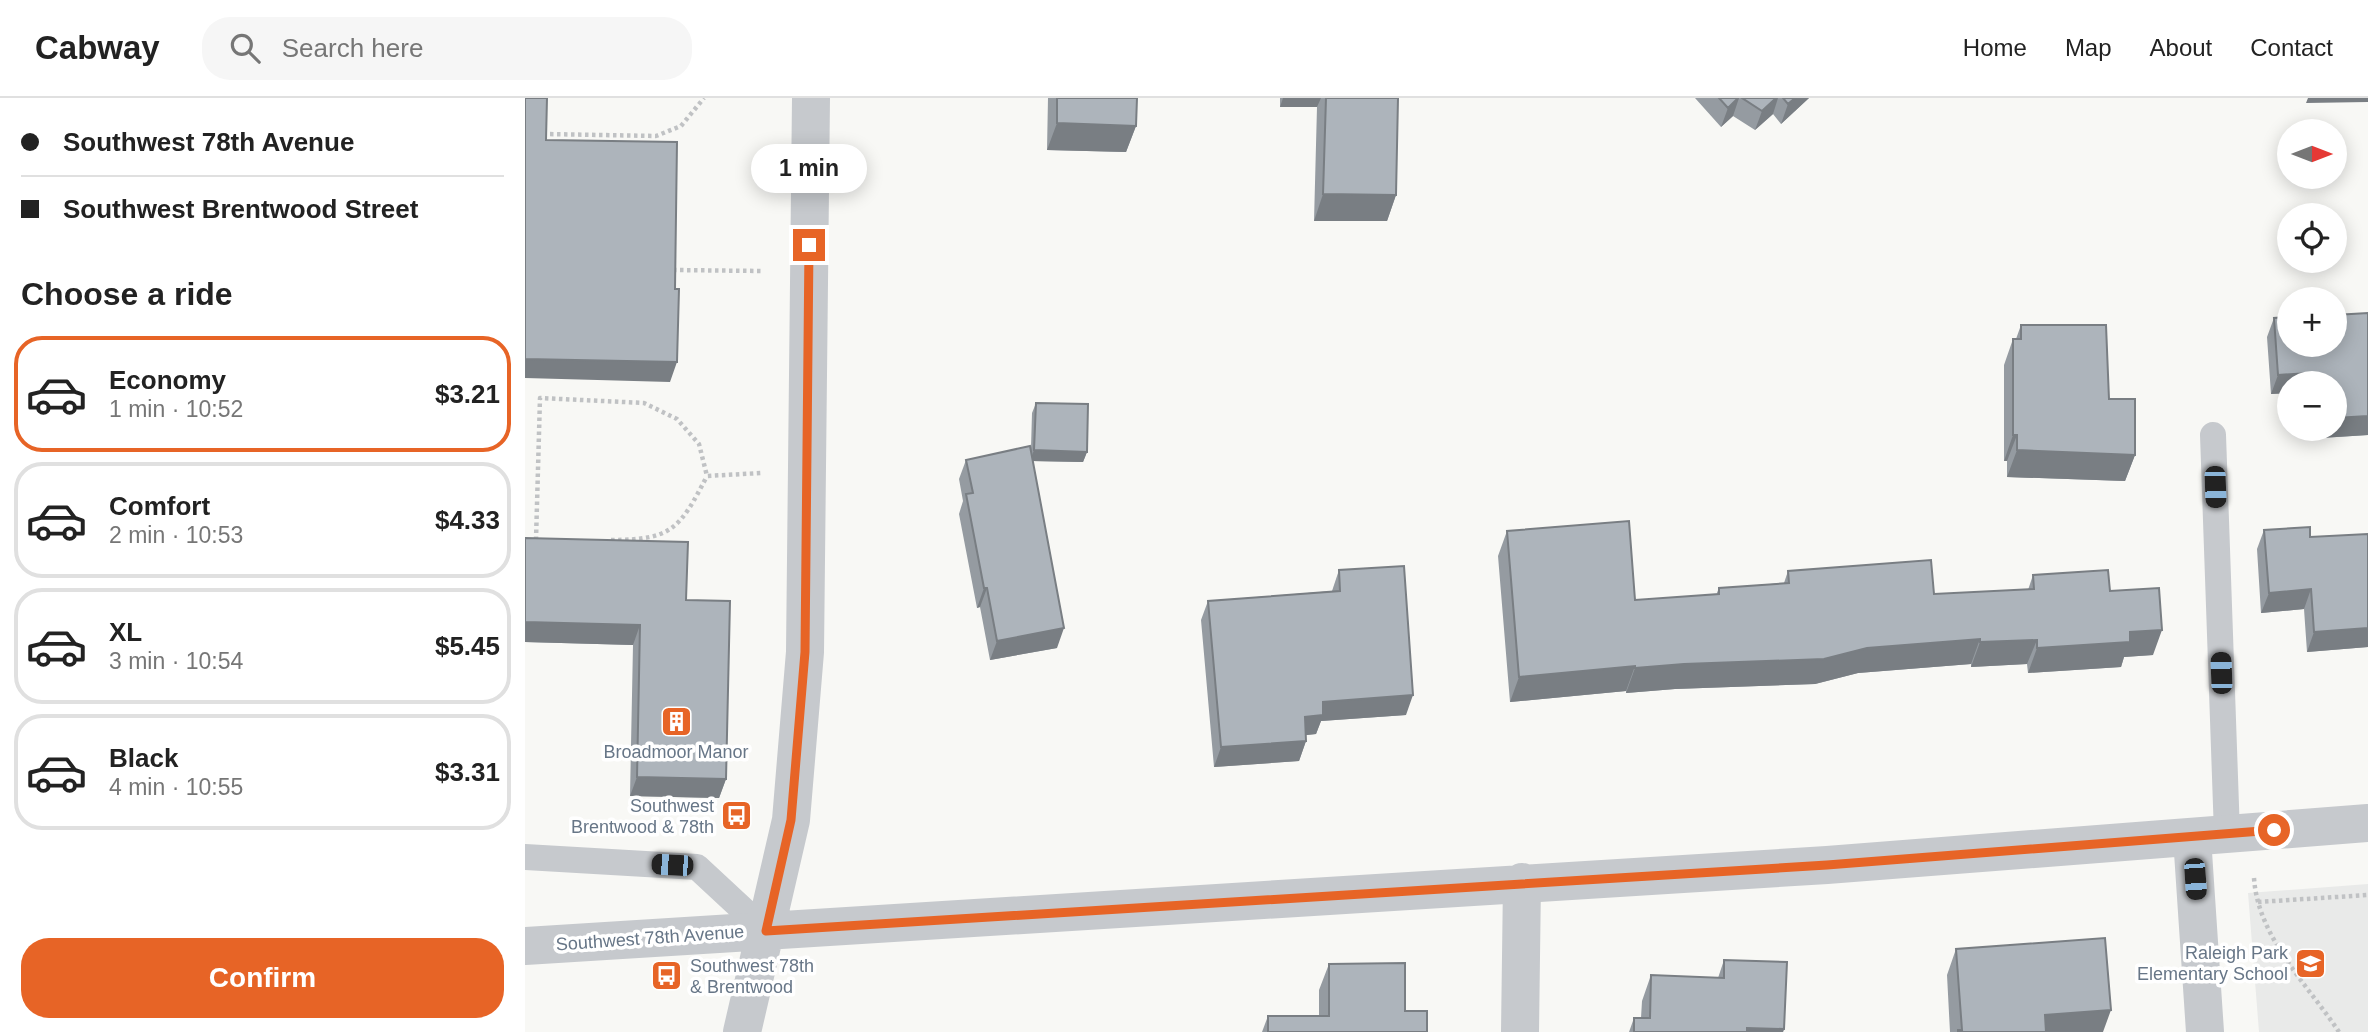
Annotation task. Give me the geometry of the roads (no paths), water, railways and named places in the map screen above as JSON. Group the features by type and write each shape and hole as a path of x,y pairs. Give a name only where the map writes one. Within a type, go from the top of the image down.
{"street":[{"path":"742,1032 791,820 805,652 811,98"},
{"name":"Southwest 78th Avenue","path":"525,946 1827,865 2368,822"},
{"path":"2205,1032 2223,834"},
{"path":"1520,1032 1522,882"}],"lane":[{"path":"2213,435 2223,834"},
{"path":"525,857 697,867 766,931"}],"place":[{"name":"Broadmoor Manor","path":"676,721"},
{"name":"Southwest Brentwood & 78th","path":"737,816"},
{"name":"Raleigh Park Elementary School","path":"2311,963"},
{"name":"Southwest 78th & Brentwood","path":"667,976"}]}
